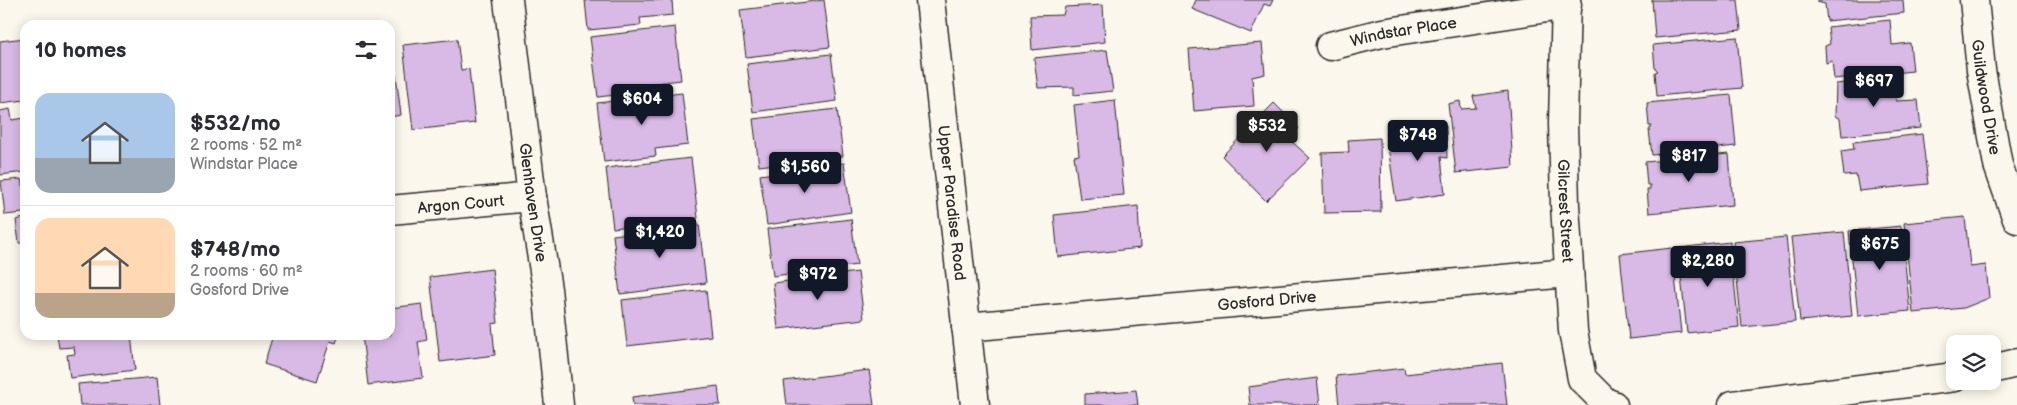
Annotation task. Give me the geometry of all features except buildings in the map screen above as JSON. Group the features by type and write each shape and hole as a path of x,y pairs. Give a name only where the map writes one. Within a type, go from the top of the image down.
{"street":[{"name":"Glenhaven Drive","path":"508,0 532,197 547,289 559,405"},
{"name":"Upper Paradise Road","path":"930,0 975,405"},
{"name":"Guildwood Drive","path":"1974,0 1981,70 1998,165 2017,220"},
{"name":"Windstar Place","path":"1330,46 1382,34 1566,3"},
{"name":"Gilcrest Street","path":"1566,3 1563,124 1568,273 1573,331 1582,379 1605,402 1613,405"},
{"name":"Argon Court","path":"395,210 532,197"},
{"name":"Gosford Drive","path":"966,327 1568,273"},
{"path":"2001,367 2017,363"},
{"path":"1733,405 1946,378"}]}
